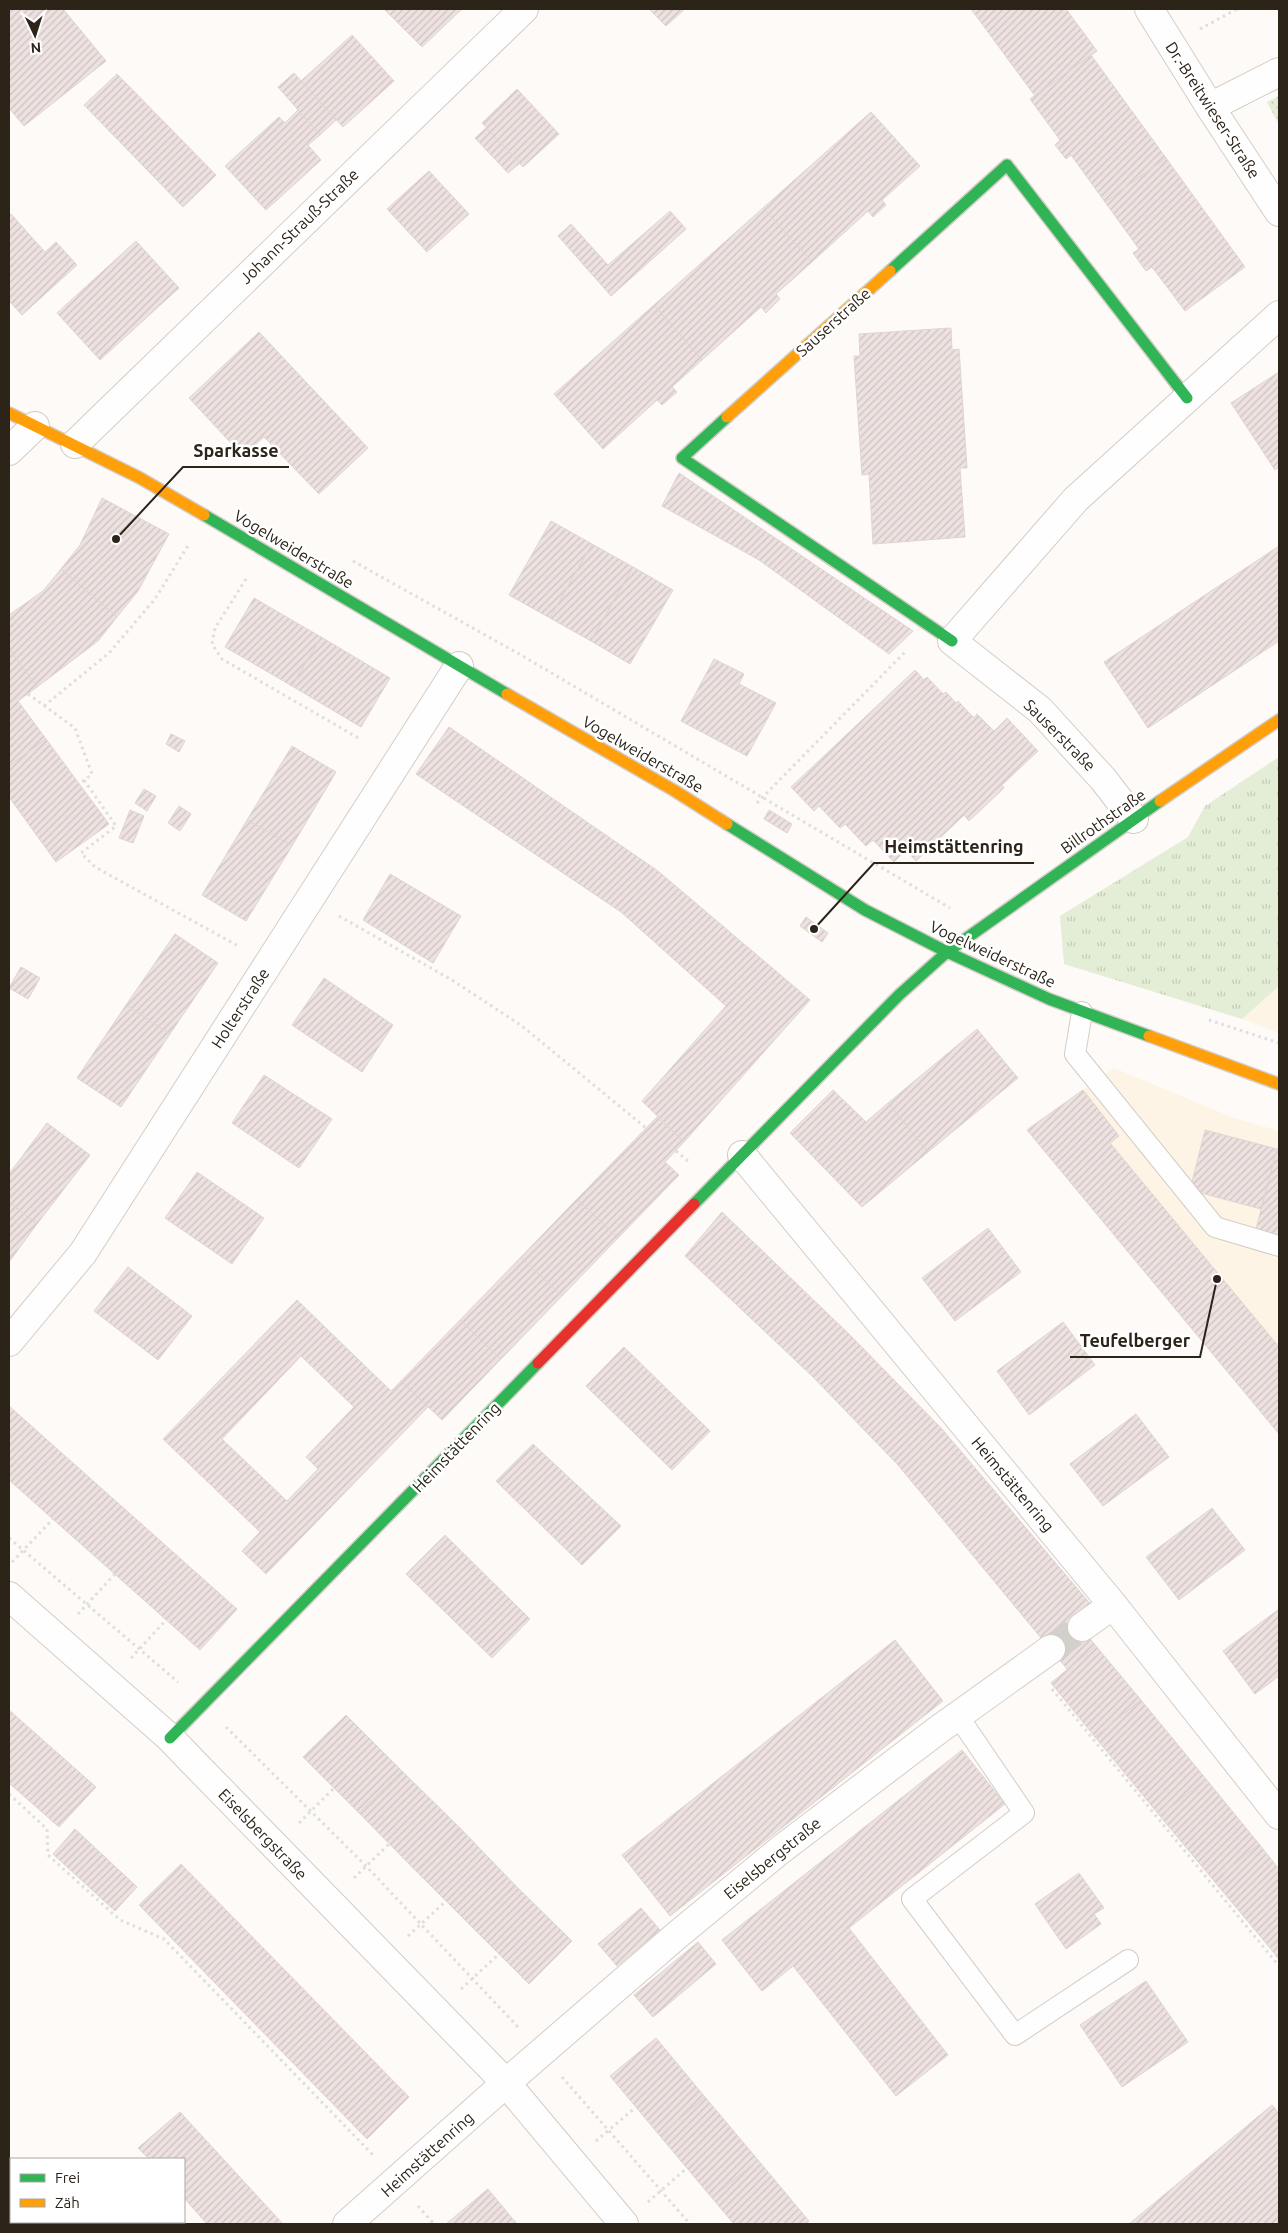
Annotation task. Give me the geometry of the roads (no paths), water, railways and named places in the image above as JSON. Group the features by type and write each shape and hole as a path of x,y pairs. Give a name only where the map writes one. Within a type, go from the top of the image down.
{"street":[{"name":"Johann-Strauß-Straße","path":"75,444 524,9"},
{"name":"Dr.-Breitwieser-Straße","path":"1149,9 1279,212"},
{"path":"1210,107 1279,72"},
{"name":"Sauserstraße","path":"1134,819 1103,779 1040,710 941,634 682,458 1007,165 1188,398"},
{"path":"941,634 1076,499 1279,315"},
{"name":"Vogelweiderstraße","path":"9,413 75,444 206,516 675,791 865,910 947,952 1049,999 1279,1084"},
{"path":"9,451 35,426"},
{"name":"Holterstraße","path":"9,1342 83,1253 459,666"},
{"name":"Billrothstraße","path":"947,952 1134,819 1279,720"},
{"name":"Heimstättenring","path":"170,1738 900,995 947,952"},
{"name":"Heimstättenring","path":"742,1155 1113,1605 1279,1815"},
{"name":"Eiselsbergstraße","path":"9,1596 170,1738 506,2083 624,2223"},
{"path":"1082,1627 1113,1605"},
{"name":"Eiselsbergstraße","path":"506,2083 676,1936 779,1851 1041,1656"},
{"name":"Heimstättenring","path":"347,2224 506,2083"}],"lane":[{"path":"1082,1012 1074,1054 1215,1227 1279,1246"},
{"path":"958,1716 1024,1812 912,1899 1015,2036 1128,1960"}],"tunnel":[{"path":"1051,1649 1082,1627"}],"place":[{"name":"Sparkasse","path":"116,539"},
{"name":"Heimstättenring","path":"814,929"},
{"name":"Teufelberger","path":"1217,1279"}]}
